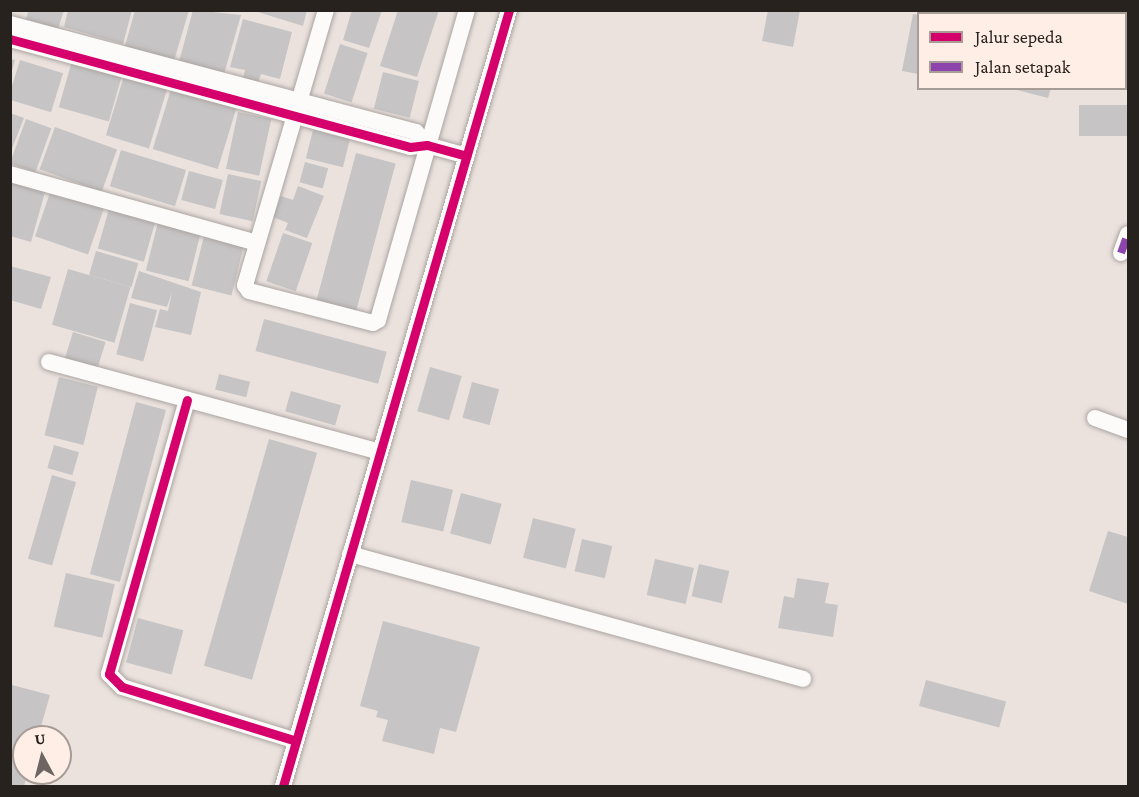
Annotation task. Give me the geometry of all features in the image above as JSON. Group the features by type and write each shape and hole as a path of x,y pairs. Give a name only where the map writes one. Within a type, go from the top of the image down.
{"street":[{"path":"326,10 246,281 249,291 376,322 467,10"},
{"path":"283,786 509,10"},
{"path":"10,24 296,110 410,147 427,145 467,156"},
{"path":"10,39 296,110"},
{"path":"10,174 257,243"},
{"path":"1122,253 1128,234"},
{"path":"49,362 380,452"},
{"path":"187,400 109,674 122,687 296,741"},
{"path":"1095,418 1128,430"},
{"path":"350,554 803,680"}],"building":[{"path":"29,10 64,10 58,29 26,19"},
{"path":"68,10 132,10 123,44 64,27"},
{"path":"135,10 189,10 174,61 125,46"},
{"path":"193,10 241,15 224,74 179,62"},
{"path":"252,10 307,10 303,26"},
{"path":"352,10 382,10 369,48 343,40"},
{"path":"398,10 439,10 417,77 380,66"},
{"path":"768,10 800,10 793,47 762,41"},
{"path":"913,14 917,15 917,74 902,71"},
{"path":"243,19 292,32 280,79 261,74 258,83 243,79 245,70 230,67"},
{"path":"340,44 368,53 352,102 324,93"},
{"path":"10,59 15,60 11,74 10,74"},
{"path":"20,60 63,73 51,112 10,100"},
{"path":"72,61 122,75 109,121 59,107"},
{"path":"383,72 419,81 410,118 374,109"},
{"path":"124,76 167,89 149,148 106,135"},
{"path":"172,86 237,106 218,169 153,149"},
{"path":"1017,90 1050,90 1048,98"},
{"path":"1079,105 1128,105 1128,136 1079,136"},
{"path":"238,112 271,119 259,176 226,169"},
{"path":"10,113 24,118 11,151 10,151"},
{"path":"26,119 51,128 35,172 10,163"},
{"path":"55,127 117,150 102,192 40,169"},
{"path":"313,130 350,139 343,167 306,158"},
{"path":"121,150 186,170 175,206 110,186"},
{"path":"356,153 396,164 356,310 317,300"},
{"path":"305,162 328,168 323,188 300,182"},
{"path":"189,171 223,180 215,209 181,200"},
{"path":"228,174 261,181 253,221 219,214"},
{"path":"10,182 45,192 31,242 10,236"},
{"path":"298,186 324,196 307,238 285,230 288,223 273,217 281,196 293,200"},
{"path":"51,190 104,208 88,255 35,236"},
{"path":"109,209 155,222 144,262 98,248"},
{"path":"158,222 201,233 189,281 146,271"},
{"path":"283,233 312,243 296,291 266,281"},
{"path":"204,236 244,246 231,295 192,285"},
{"path":"96,251 138,263 131,287 89,275"},
{"path":"10,266 51,277 41,309 10,300"},
{"path":"68,269 130,287 114,343 52,325"},
{"path":"139,271 201,292 191,335 155,327 160,309 168,311 172,292 167,307 131,298"},
{"path":"130,303 157,310 143,361 116,354"},
{"path":"264,319 387,352 378,384 255,351"},
{"path":"73,332 106,342 96,372 64,362"},
{"path":"430,367 462,376 449,420 417,411"},
{"path":"219,374 250,382 246,397 215,390"},
{"path":"59,377 98,387 83,445 44,435"},
{"path":"472,382 499,389 489,425 462,418"},
{"path":"291,391 341,405 335,426 285,411"},
{"path":"136,402 166,410 120,582 90,574"},
{"path":"269,439 317,453 252,680 204,666"},
{"path":"54,445 79,452 72,475 47,468"},
{"path":"52,475 76,482 52,566 28,559"},
{"path":"411,480 453,490 443,532 401,522"},
{"path":"461,493 502,504 491,544 450,534"},
{"path":"533,518 576,529 566,568 523,558"},
{"path":"1108,531 1128,537 1128,604 1089,591"},
{"path":"582,539 612,546 605,578 575,571"},
{"path":"655,559 694,568 686,604 647,595"},
{"path":"699,564 729,571 722,603 692,596"},
{"path":"66,573 115,584 102,638 54,627"},
{"path":"797,578 829,583 825,603 838,605 833,637 778,628 784,596 794,598"},
{"path":"138,618 183,630 171,675 126,662"},
{"path":"383,621 480,647 456,732 440,728 434,754 382,741 388,720 376,717 378,711 360,706"},
{"path":"926,680 1006,701 999,728 919,706"},
{"path":"12,685 50,695 41,725 12,725 12,785 24,785 10,786"}],"marked path":[{"path":"1121,253 1128,234"}],"cycle path":[{"path":"283,786 509,10"},
{"path":"10,39 410,147 427,145 467,156"},
{"path":"187,400 109,674 122,687 296,741"}]}
